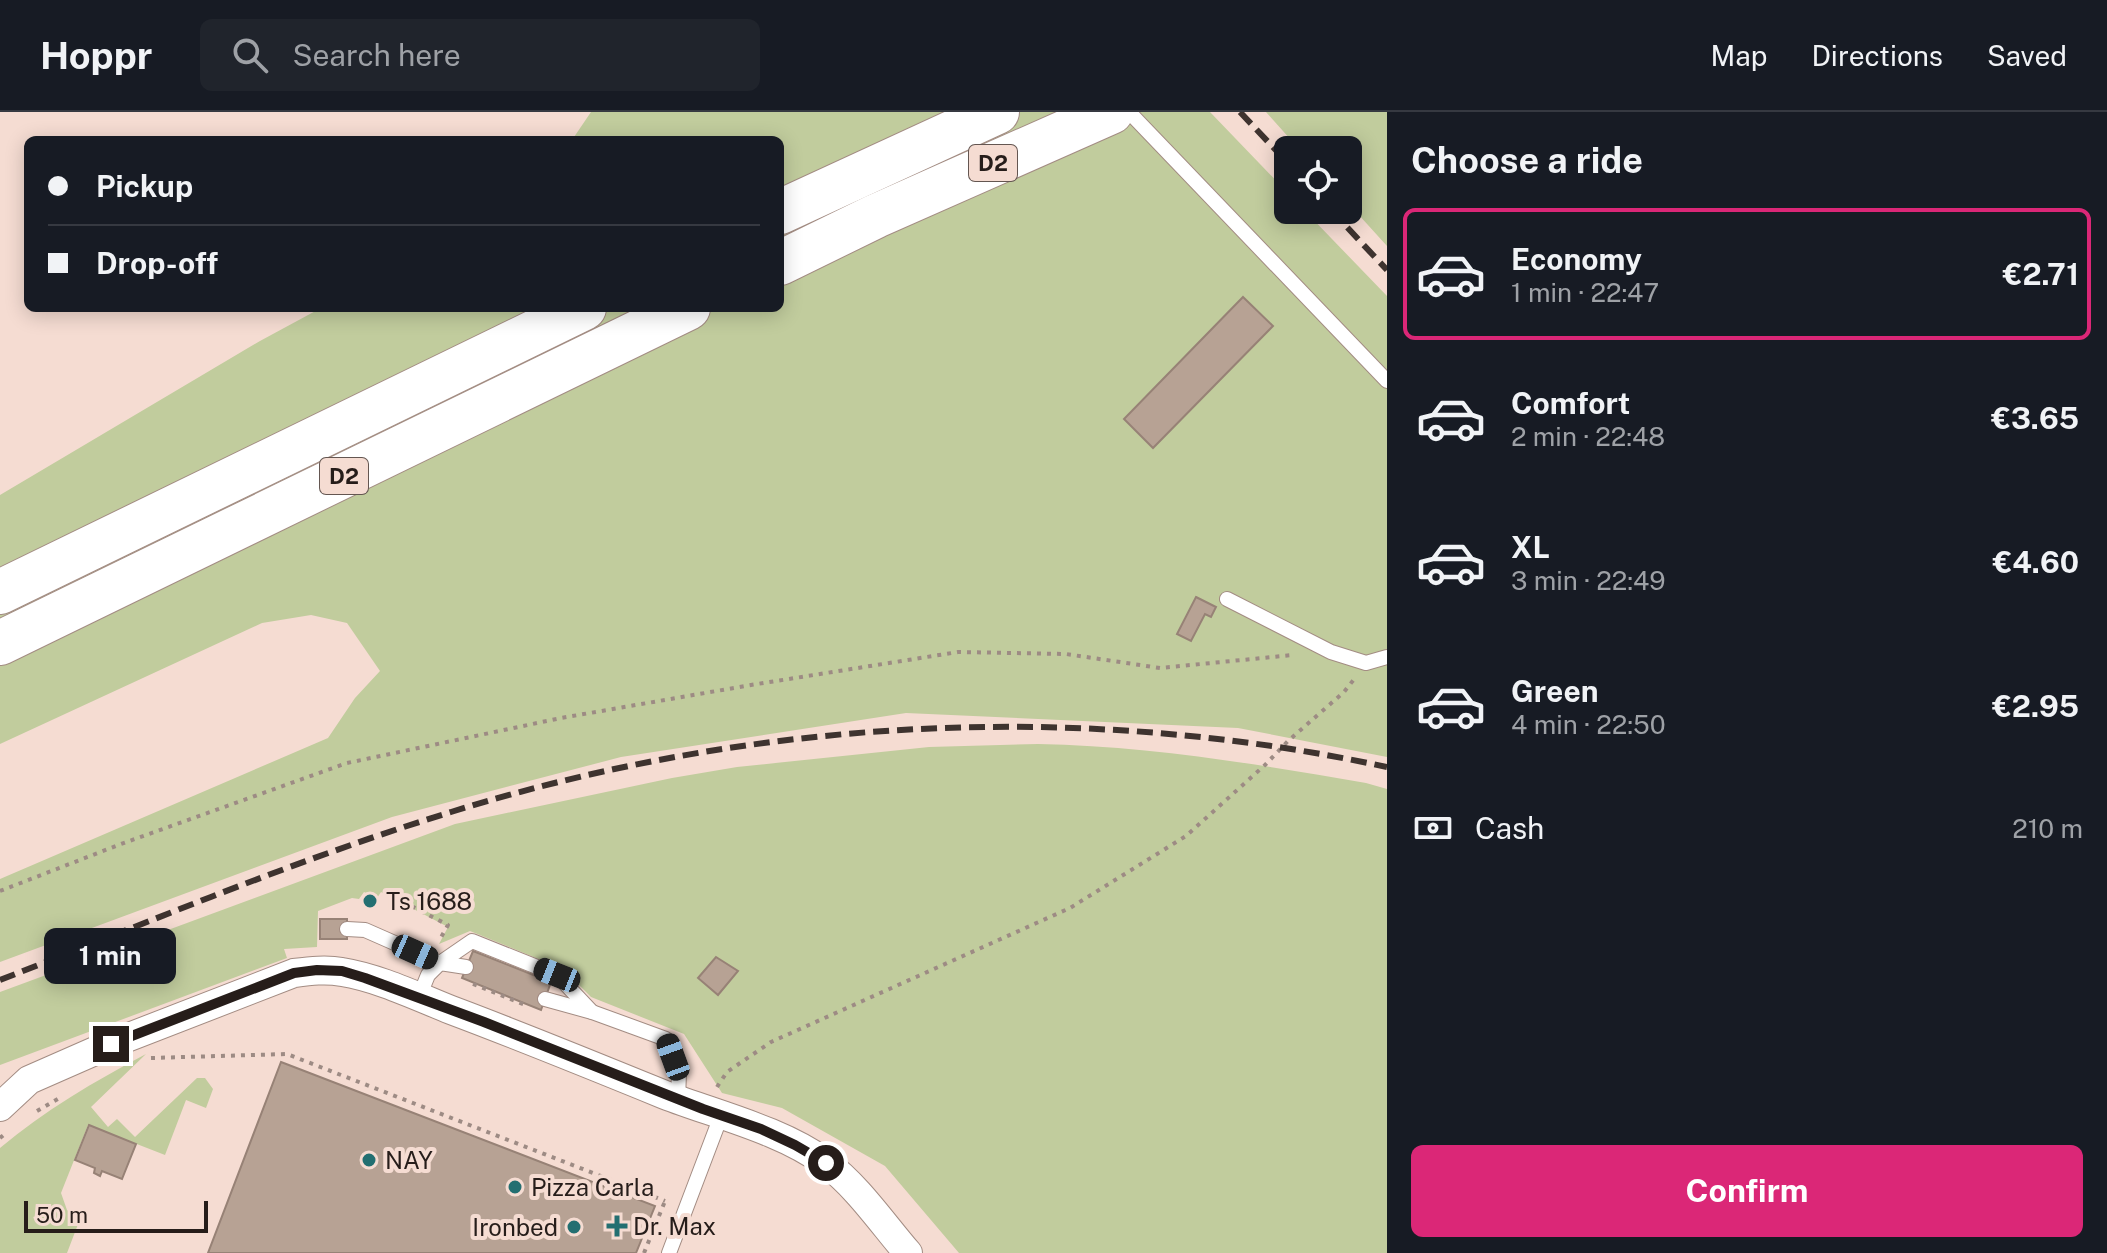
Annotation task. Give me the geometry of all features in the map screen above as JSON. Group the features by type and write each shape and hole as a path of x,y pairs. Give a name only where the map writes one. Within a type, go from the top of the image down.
{"highway":[{"name":"D2","path":"784,210 997,112"},
{"name":"D2","path":"784,261 876,216 1111,112"},
{"name":"D2","path":"0,592 576,312"},
{"name":"D2","path":"0,643 680,312"}],"street":[{"path":"0,1090 294,973 342,971 419,997 761,1129 795,1145 826,1163 908,1253"},
{"path":"7,1116 29,1080"}],"lane":[{"path":"1129,112 1387,381"},
{"path":"1227,599 1331,652 1366,663 1387,657"},
{"path":"347,929 365,930 440,963 466,967"},
{"path":"419,997 428,975 472,941 557,975 592,1012"},
{"path":"545,999 592,1012 666,1039 679,1072 700,1108 669,1253"}],"path":[{"path":"0,891 347,763 561,718 958,652 1066,654 1160,668 1331,652"},
{"path":"700,1108 727,1072 771,1042 1070,908 1186,836 1344,692 1366,663"},
{"path":"394,897 448,925 438,943 440,963"},
{"path":"140,1058 287,1054 665,1201"},
{"path":"27,1117 64,1095"},
{"path":"0,1138 7,1116"}],"green space":[{"path":"591,112 1210,112 1274,178 1274,224 1318,224 1387,296 1387,757 1238,728 906,713 621,757 392,817 0,962 0,879 328,738 355,698 380,671 347,623 311,615 262,623 0,744 0,495 314,312 784,312 784,136 575,136"},
{"path":"1266,112 1387,112 1387,246 1362,218 1362,136 1287,136"},
{"path":"1038,744 1120,748 1202,757 1387,789 1387,1253 959,1253 885,1166 782,1108 722,1093 684,1034 591,997 563,969 470,931 439,944 448,927 381,892 377,898 364,892 359,899 352,898 318,911 317,947 284,949 287,958 0,1065 0,992 455,824 737,767 929,747"},
{"path":"146,1054 91,1107 108,1127 117,1119 135,1137 197,1078 205,1078 213,1089 206,1108 186,1100 165,1155 88,1125 61,1193 67,1210 80,1219 67,1253 0,1253 0,1148 70,1097"}],"building":[{"path":"1243,297 1273,326 1153,448 1124,419"},
{"path":"1196,597 1216,607 1211,617 1205,614 1191,641 1177,634"},
{"path":"320,919 347,919 347,939 320,939"},
{"path":"473,951 551,982 541,1010 462,978"},
{"path":"716,957 738,971 718,995 698,978"},
{"path":"281,1062 655,1206 636,1253 208,1253"},
{"path":"89,1125 136,1144 122,1179 102,1171 100,1176 94,1173 95,1168 75,1160"}],"railway":[{"path":"1240,112 1274,148"},
{"path":"1344,224 1387,270"},
{"path":"0,980 224,892 394,830 565,780 681,756 798,739 916,729 1034,727 1152,733 1270,746 1387,767"}],"place":[{"name":"Ts 1688","path":"370,901"},
{"name":"NAY","path":"369,1160"},
{"name":"Pizza Carla","path":"515,1187"},
{"name":"Dr. Max","path":"617,1226"},
{"name":"Ironbed","path":"574,1227"}],"route":[{"path":"111,1044 294,973 342,971 419,997 761,1129 826,1163"}]}
